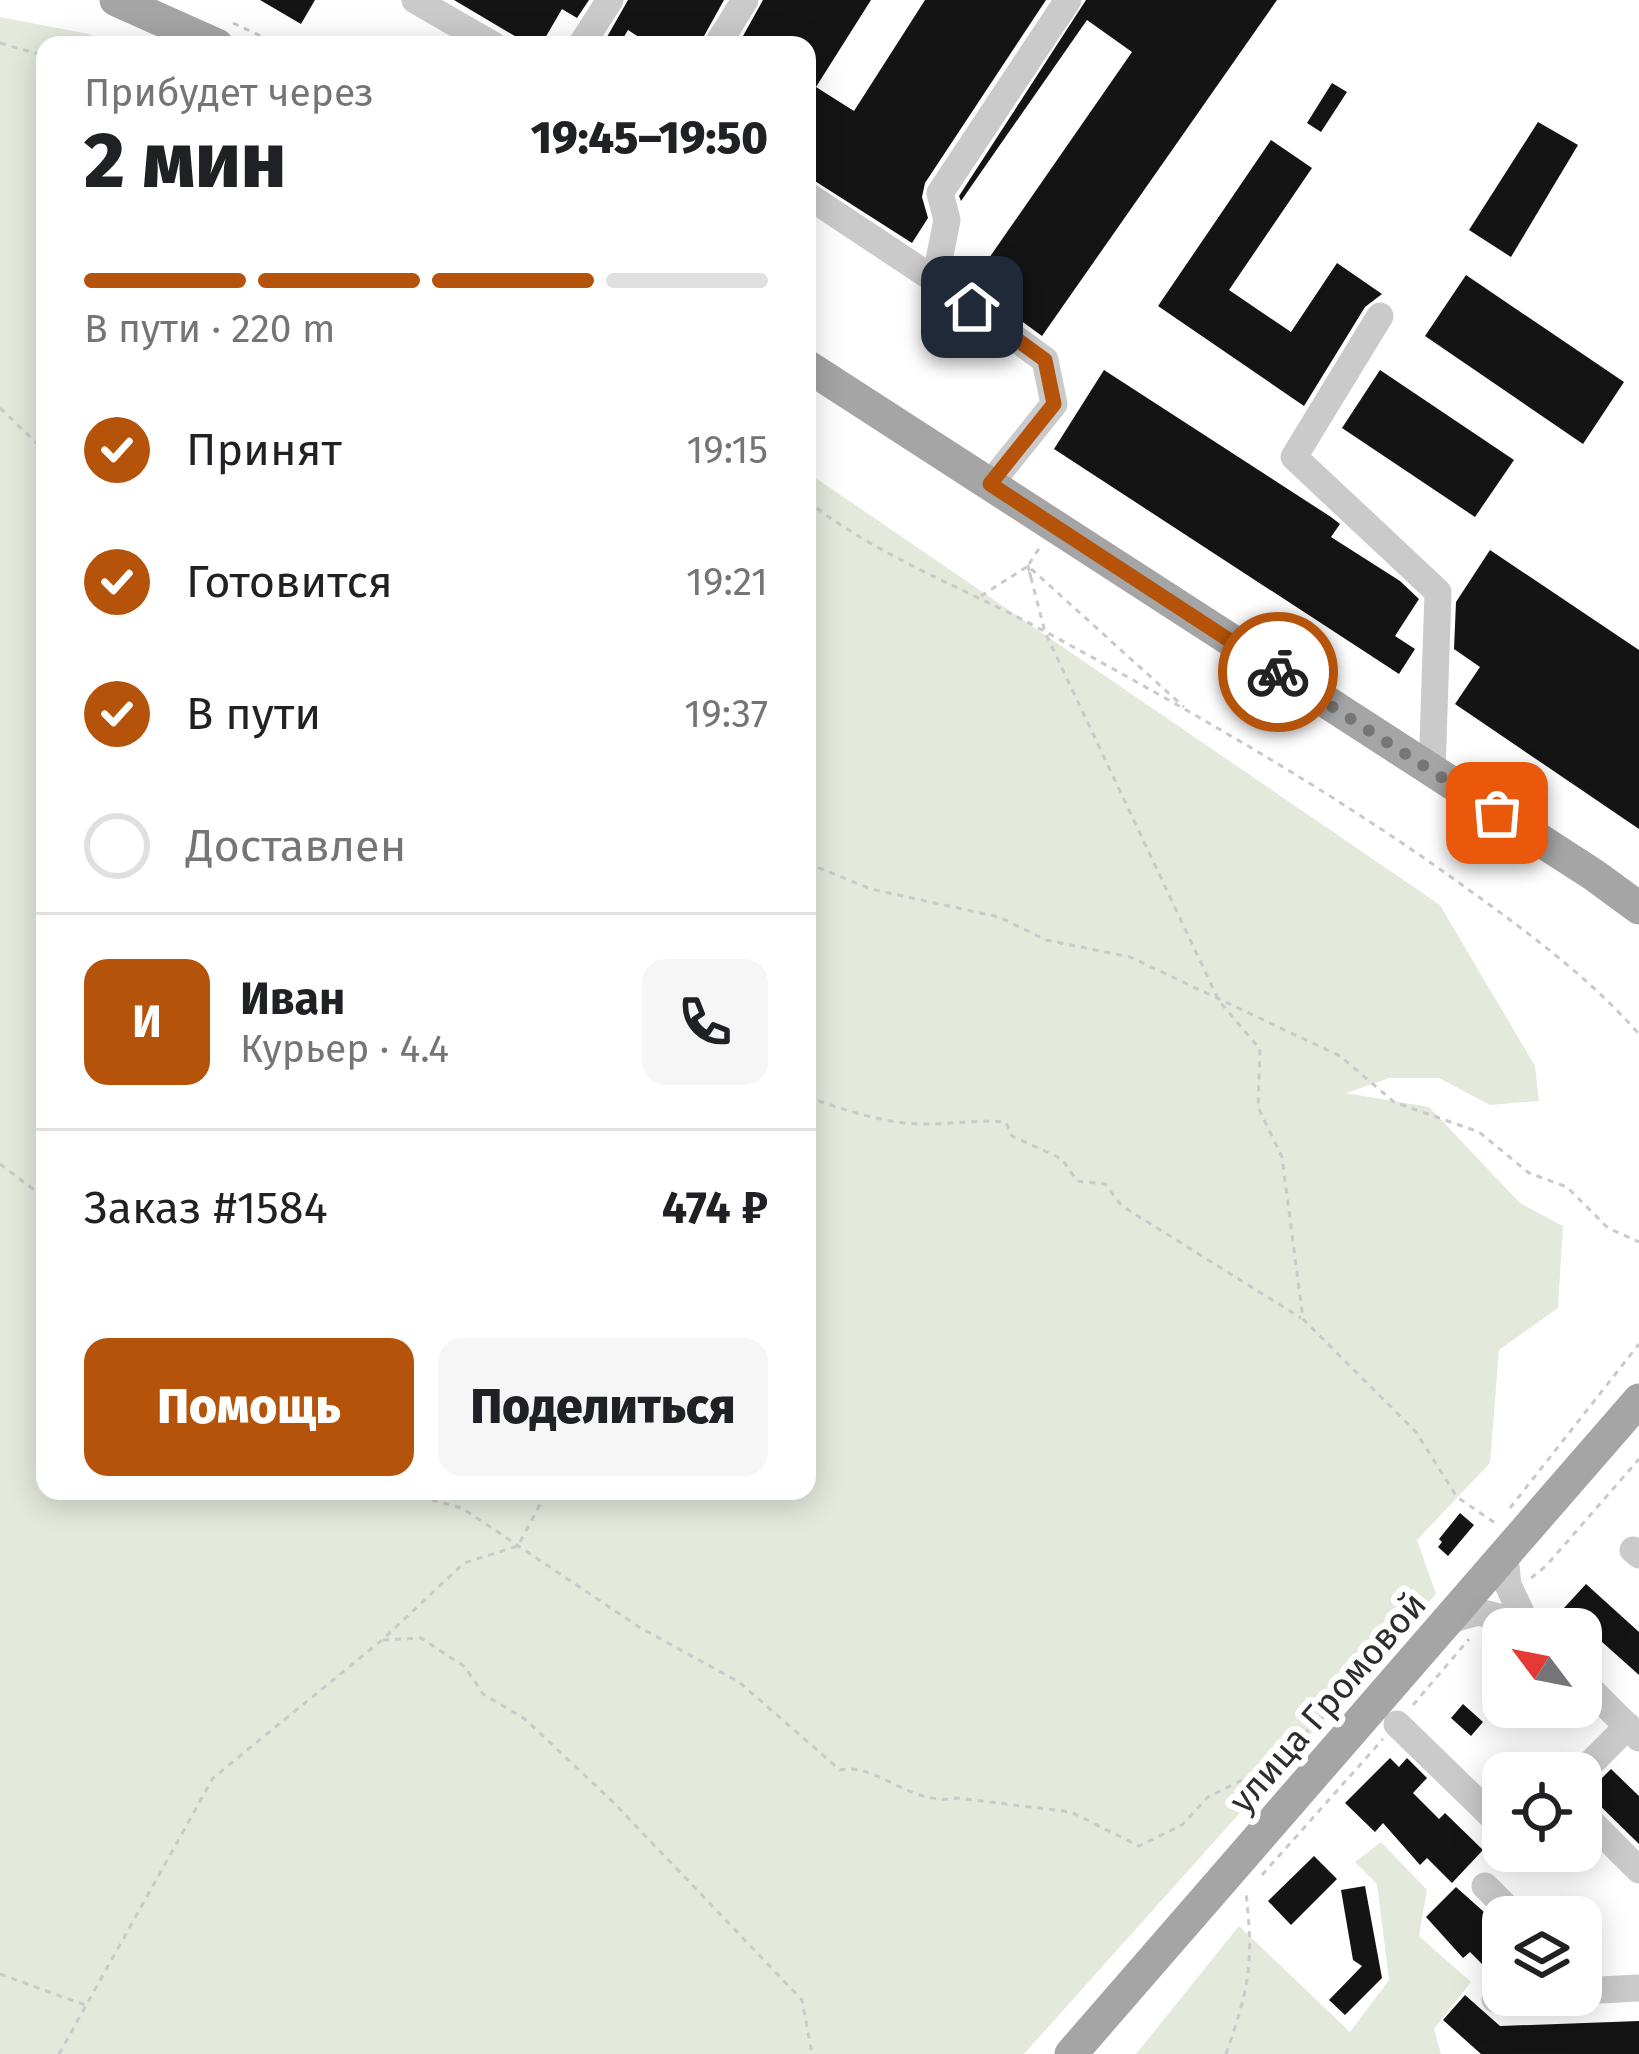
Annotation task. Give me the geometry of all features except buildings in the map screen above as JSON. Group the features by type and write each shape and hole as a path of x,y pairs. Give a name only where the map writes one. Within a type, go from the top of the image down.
{"main road":[{"path":"116,0 150,7 201,36"},
{"path":"816,371 1639,908"},
{"path":"1594,875 1639,896"},
{"name":"улица Громовой","path":"1071,2054 1450,1621 1501,1541 1639,1400"}],"lane":[{"path":"415,0 478,36"},
{"path":"587,36 610,0"},
{"path":"723,36 745,0"},
{"path":"935,280 947,220 940,193 1068,0"},
{"path":"816,201 1045,360 1054,404 990,484"},
{"path":"1380,316 1294,457 1438,592 1432,772"},
{"path":"1501,1541 1518,1608"},
{"path":"1450,1621 1482,1613"},
{"path":"1602,1701 1633,1732 1602,1757"},
{"path":"1397,1724 1482,1806"},
{"path":"1602,1833 1639,1870"},
{"path":"1485,1886 1495,1896"},
{"path":"1602,1990 1639,1988"}],"path":[{"path":"0,43 36,53"},
{"path":"0,408 36,442"},
{"path":"816,508 850,535 979,597 1190,712 1407,845 1512,920 1611,1002 1639,1034"},
{"path":"979,597 1028,566"},
{"path":"1028,566 1031,578"},
{"path":"1028,566 1045,632 1219,1000 1260,1049 1258,1107 1282,1157 1303,1319"},
{"path":"1028,566 1190,712"},
{"path":"816,867 871,890 999,917 1046,940 1130,957 1340,1056 1394,1102 1479,1132 1529,1173 1568,1187 1608,1228 1639,1242"},
{"path":"816,1100 919,1124 973,1119 1006,1122 1012,1136 1062,1159 1078,1181 1106,1184 1122,1206 1303,1319 1416,1432 1457,1497 1501,1541"},
{"path":"0,1164 36,1191"},
{"path":"1510,1507 1639,1345"},
{"path":"1511,1593 1546,1566 1639,1460"},
{"path":"431,1500 461,1508 638,1627 757,1694 840,1769 855,1766 939,1802 958,1798 1071,1812 1139,1846 1182,1825 1208,1797 1266,1768 1341,1702 1354,1702"},
{"path":"59,2054 213,1778 382,1640 464,1563 518,1546 542,1500"},
{"path":"1261,1876 1482,1624"},
{"path":"382,1640 421,1638 465,1667 483,1694 525,1719 613,1802 802,2000 812,2054"},
{"path":"1226,2054 1244,2006 1252,1951 1246,1893 1232,1910"},
{"path":"0,1974 86,2006"}],"shaded area":[{"path":"0,17 92,36 36,36 36,1500 816,1500 816,478 1440,905 1535,1066 1539,1101 1490,1105 1439,1078 1390,1078 1346,1093 1429,1107 1520,1203 1563,1226 1558,1308 1499,1350 1490,1463 1417,1540 1436,1594 1024,2054 0,2054"},
{"path":"1381,1842 1427,1890 1419,1936 1471,1982 1434,2029 1441,2054 1136,2054 1239,1926 1350,2032 1389,1980 1377,1884 1355,1862"}],"way so far":[{"path":"1278,672 1497,813"}],"route":[{"path":"972,307 1045,360 1054,404 990,484 1278,672"}]}
